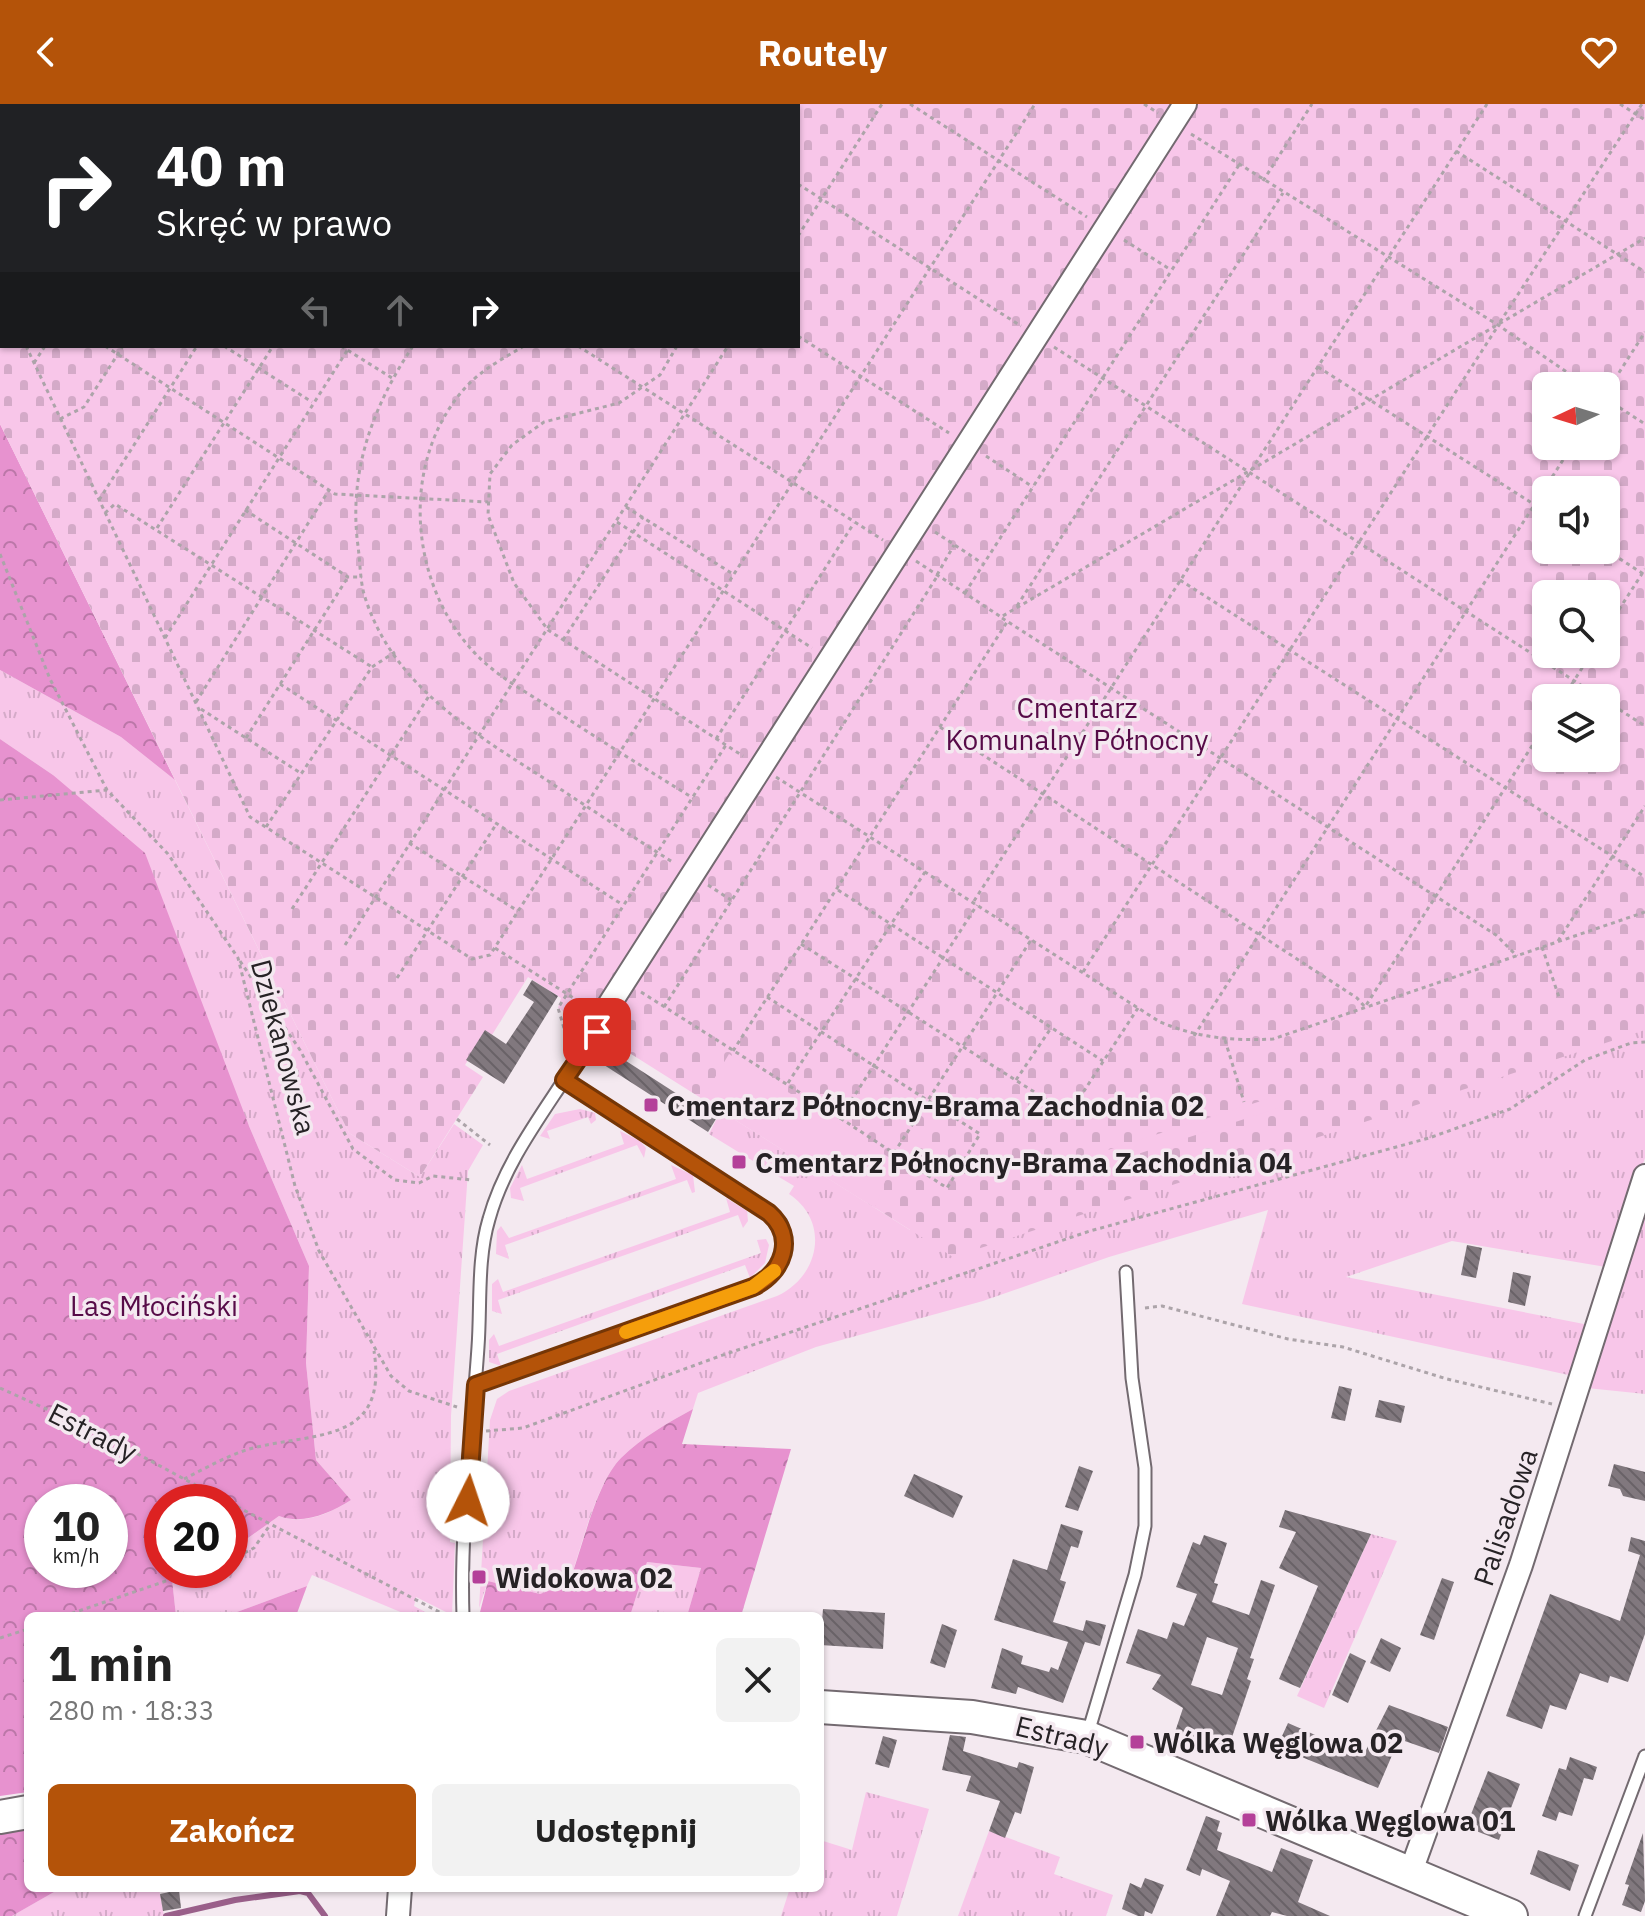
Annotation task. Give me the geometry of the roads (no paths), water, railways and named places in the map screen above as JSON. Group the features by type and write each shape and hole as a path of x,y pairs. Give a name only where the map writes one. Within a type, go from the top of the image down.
{"main road":[{"name":"Estrady","path":"824,1707 972,1717 1086,1737 1511,1916"},
{"path":"0,1817 24,1813"}],"street":[{"path":"599,1024 1179,113"},
{"name":"Palisadowa","path":"1410,1874 1513,1588 1573,1409 1645,1176"},
{"path":"398,1916 400,1892"}],"lane":[{"path":"463,1612 488,1221 515,1158 599,1024"},
{"path":"476,1385 753,1287 773,1272 784,1249 781,1223 769,1213 564,1080"},
{"path":"1086,1737 1135,1575 1145,1526 1145,1468 1132,1378 1131,1315 1126,1272"},
{"path":"1585,1916 1645,1756"}],"waterway":[{"path":"166,1916 235,1900 293,1892"},
{"path":"304,1892 325,1916"}],"place":[{"name":"Cmentarz Północny-Brama Zachodnia 02","path":"651,1105"},
{"name":"Cmentarz Północny-Brama Zachodnia 04","path":"739,1162"},
{"name":"Widokowa 02","path":"479,1577"},
{"name":"Wólka Węglowa 02","path":"1137,1742"},
{"name":"Wólka Węglowa 01","path":"1249,1820"}],"park label":[{"name":"Cmentarz Komunalny Północny","path":"1077,723"},
{"name":"Las Młociński","path":"154,1305"}]}
